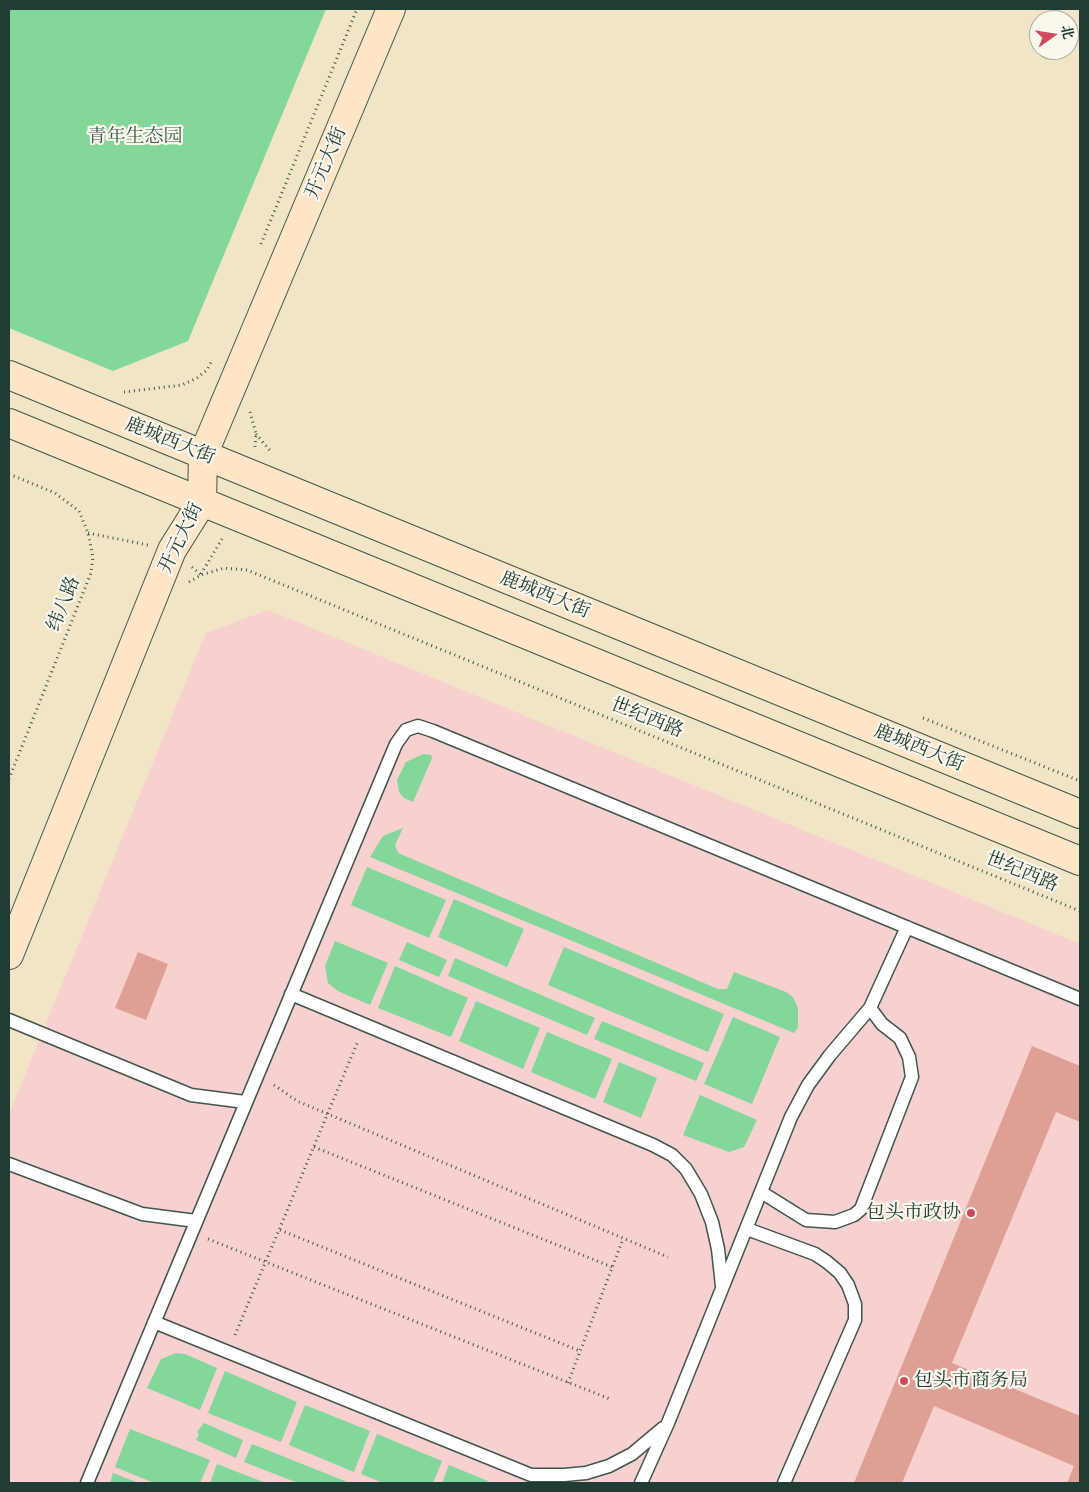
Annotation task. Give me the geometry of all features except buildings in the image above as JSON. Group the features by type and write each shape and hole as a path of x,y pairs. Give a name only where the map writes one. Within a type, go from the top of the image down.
{"main road":[{"name":"开元大街","path":"9,955 172,550 202,502 204,455 391,9"},
{"name":"鹿城西大街","path":"9,376 1080,814"},
{"path":"9,423 1080,861"}],"lane":[{"path":"87,1483 396,744 406,730 418,726 1080,999"},
{"path":"641,1483 668,1423 791,1117 808,1085 830,1055 870,1008 907,927"},
{"path":"291,994 653,1145 672,1155 686,1169 701,1194 712,1222 718,1249 722,1291"},
{"path":"761,1192 806,1220 835,1222 854,1215 861,1209 912,1077 909,1057 900,1038 882,1024 870,1008"},
{"path":"9,1020 191,1095 246,1102"},
{"path":"9,1164 142,1214 196,1221"},
{"path":"747,1229 814,1254 827,1262 840,1273 848,1286 855,1304 855,1320 784,1483"},
{"path":"154,1322 531,1475 564,1476 586,1473 609,1466 632,1454 668,1423"}],"path":[{"path":"257,253 357,9"},
{"path":"116,392 182,384 197,378 207,370 214,357"},
{"name":"纬八路","path":"9,474 55,493 79,511 88,532 93,557 91,573 9,779"},
{"name":"世纪西路","path":"201,575 224,568 247,570 1080,911"},
{"path":"228,1353 365,1024"},
{"path":"272,1083 297,1102 668,1257"},
{"path":"314,1147 612,1267"},
{"path":"280,1230 580,1351"},
{"path":"207,1239 610,1400"},
{"path":"568,1383 623,1239"}],"shaded area":[{"path":"268,610 1080,944 1080,1483 9,1483 9,1114 206,633"}],"green space":[{"name":"青年生态园","path":"9,9 326,9 188,341 113,371 9,328"},
{"path":"423,754 431,755 432,758 413,802 404,798 399,792 397,780 406,762"},
{"path":"403,828 395,845 398,853 718,989 727,989 734,972 786,992 793,997 798,1008 798,1027 794,1033 370,857 383,836"},
{"path":"367,867 446,900 429,938 351,905"},
{"path":"454,899 524,929 507,967 438,937"},
{"path":"335,941 388,963 370,1005 338,991 328,983 325,966"},
{"path":"407,942 447,960 439,977 399,960"},
{"path":"564,947 724,1014 708,1052 548,985"},
{"path":"455,958 595,1018 587,1035 448,976"},
{"path":"395,966 468,998 451,1037 378,1008"},
{"path":"476,1001 540,1028 523,1069 459,1041"},
{"path":"733,1017 780,1037 752,1104 704,1084"},
{"path":"602,1021 704,1063 696,1081 594,1039"},
{"path":"547,1032 612,1059 595,1099 531,1072"},
{"path":"619,1062 657,1078 641,1118 603,1102"},
{"path":"700,1095 757,1120 744,1147 729,1152 683,1135"},
{"path":"176,1353 185,1354 217,1368 200,1410 147,1388 161,1359"},
{"path":"225,1371 297,1402 281,1442 208,1413"},
{"path":"305,1405 370,1431 354,1472 289,1445"},
{"path":"204,1423 243,1440 236,1458 196,1440 199,1434 197,1432"},
{"path":"130,1429 210,1460 200,1483 154,1483 115,1467"},
{"path":"377,1434 442,1461 433,1483 383,1483 361,1474"},
{"path":"252,1444 350,1483 298,1483 244,1462"},
{"path":"217,1464 266,1483 210,1483"},
{"path":"449,1465 488,1481 487,1483 442,1483"},
{"path":"113,1473 139,1483 110,1483"}],"place":[{"name":"包头市政协","path":"971,1213"},
{"name":"包头市商务局","path":"904,1381"}]}
